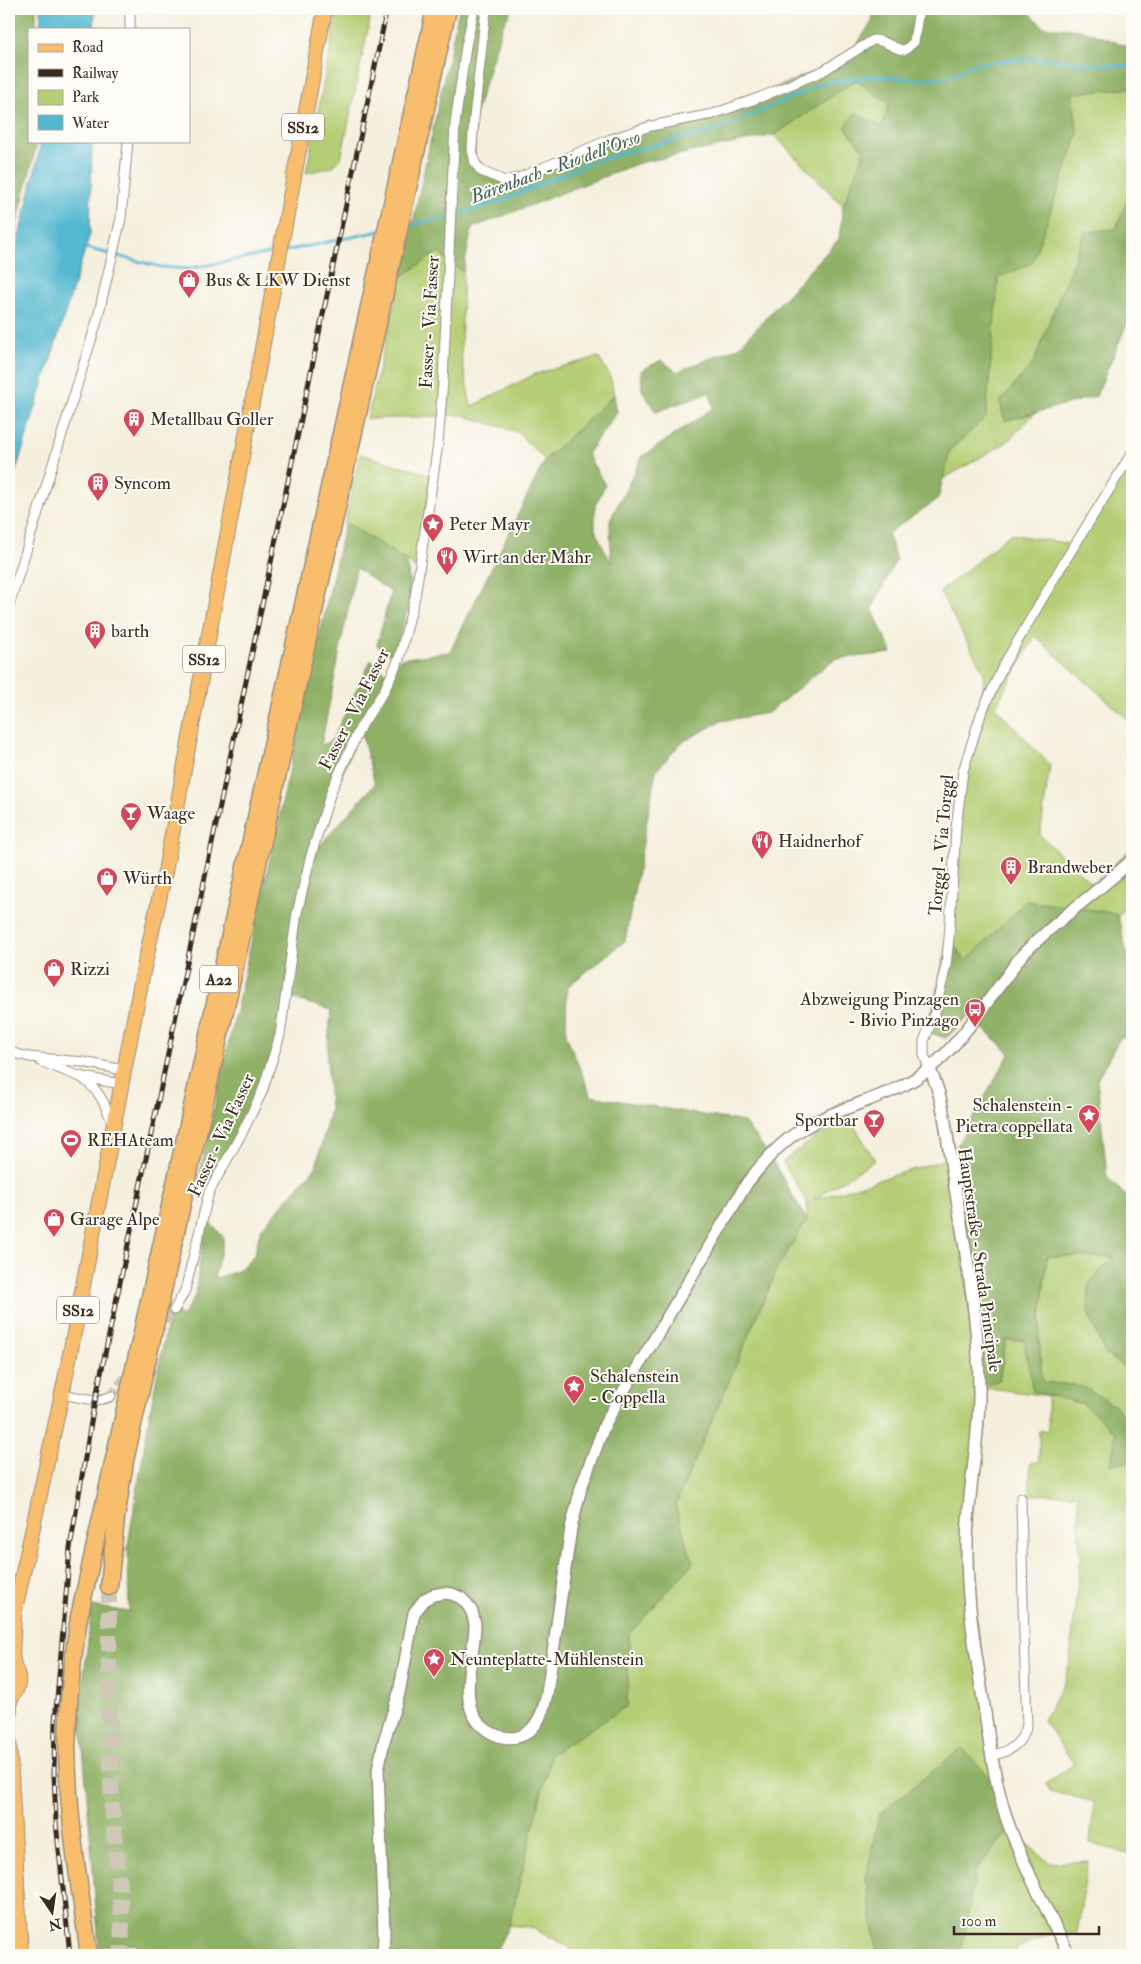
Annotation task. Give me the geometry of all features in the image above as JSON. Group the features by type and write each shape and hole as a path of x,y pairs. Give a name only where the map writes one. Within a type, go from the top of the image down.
{"highway":[{"name":"A22","path":"89,1955 73,1844 68,1775 69,1699 78,1617 435,9"},
{"name":"A22","path":"109,1587 116,1519 125,1461 448,9"}],"main road":[{"name":"SS12","path":"21,1955 9,1739 9,1700 15,1694 19,1680 11,1664 11,1620 62,1394 123,1077 165,872 326,9"},
{"path":"16,1868 26,1901 30,1955"}],"street":[{"path":"130,9 130,28"},
{"name":"Fasser - Via Fasser","path":"174,1310 185,1291 209,1192 244,1131 262,1092 280,1035 297,913 311,855 332,789 360,728 384,691 399,659 413,605 440,426 455,124 466,46 474,9"},
{"path":"486,9 472,149 475,162 481,171 506,181 521,177 587,148 651,126 713,114 761,97 823,71 873,40 880,40 895,48 905,50 914,42 919,9"},
{"path":"9,606 97,321 121,218 128,142"},
{"name":"Torggl - Via Torggl","path":"930,1068 924,1055 924,1041 935,1013 946,965 956,828 963,771 981,714 1003,666 1132,453"},
{"path":"383,1955 384,1935 378,1770 384,1741 399,1693 414,1612 426,1599 433,1595 444,1593 461,1598 472,1612 475,1624 469,1697 474,1716 485,1730 504,1737 515,1738 523,1735 535,1726 543,1711 547,1692 571,1528 590,1461 605,1424 617,1402 752,1176 769,1155 787,1139 804,1128 826,1116 904,1085 930,1068 956,1041 1022,955 1061,919 1132,860"},
{"path":"9,1052 28,1057 78,1076 93,1085 102,1096 114,1125"},
{"path":"28,1057 83,1062 123,1077"},
{"name":"Hauptstraße - Strada Principale","path":"930,1068 938,1088 962,1229 978,1345 978,1414 967,1529 974,1642 998,1788 1010,1830 1069,1955"},
{"path":"78,1076 123,1077"},
{"path":"62,1394 99,1400 111,1396"},
{"path":"992,1755 1007,1751 1017,1745 1022,1739 1027,1726 1022,1603 1021,1498"}],"green space":[{"path":"17,9 36,9 36,28 28,28 28,142 36,142 36,147 9,256 9,92"},
{"path":"338,9 372,9 341,159 332,167 306,173"},
{"path":"459,9 512,9 502,27 474,118 475,163 505,181 611,139 713,114 848,57 872,22 874,9 1026,9 1044,27 1082,30 1132,48 1132,88 1072,93 1078,135 1032,263 998,278 986,417 950,450 938,499 888,533 896,560 872,609 892,653 834,659 768,713 721,721 681,743 656,771 625,941 567,987 566,1035 591,1096 744,1122 769,1155 807,1220 778,1267 675,1506 693,1563 629,1634 627,1706 551,1754 509,1925 494,1955 137,1955 137,1944 99,1947 80,1708 92,1606 129,1612 128,1545 150,1412 170,1308 182,1317 195,1296 206,1218 224,1238 214,1279 238,1271 254,1255 261,1229 316,1167 330,1110 327,1058 331,1010 287,997 262,1092 213,1182 199,1176 345,522 407,561 411,598 393,657 377,645 391,592 356,568 321,746 332,740 371,660 387,673 360,727 399,659 450,652 545,460 614,395 617,412 587,454 605,485 595,506 595,530 611,563 610,520 642,457 713,408 710,392 656,412 642,390 641,371 661,360 677,372 739,347 839,239 843,206 864,152 845,127 855,113 882,127 889,104 856,80 774,135 639,163 472,228 463,272 438,252 401,277","holes":["360,728 375,784 312,854"]},
{"path":"856,80 890,104 882,127 864,152 843,206 774,135"},
{"path":"1132,88 1132,189 1116,229 1085,232 1034,362 1000,402 1005,420 1036,412 1007,442 943,479 950,450 986,416 998,278 1078,135 1072,93"},
{"path":"1132,189 1132,312 1096,396 1005,421 1000,402 1034,362 1085,232 1116,229"},
{"path":"438,252 463,272 461,355 471,407 535,374 598,357 610,375 614,395 545,460 517,432 463,415 367,419 401,277"},
{"path":"1132,453 1132,723 1035,636 995,707 1050,765 1040,835 1092,884 1132,848 1132,897 1118,917 1114,913 1026,901 966,961 949,938 963,771 981,714 984,673 940,592 1010,534 1075,545"},
{"path":"360,454 431,475 418,570 345,522"},
{"path":"1026,901 1114,913 1118,917 1132,973 1132,1034 1120,1038 1097,1079 1107,1177 1129,1199 1132,1180 1132,1372 1105,1354 1088,1312 1089,1283 1114,1257 1047,1256 1039,1336 1042,1382 1082,1386 1115,1406 1131,1427 1129,1462 1111,1464 1116,1433 1084,1404 1033,1391 1024,1340 1006,1340 999,1380 979,1389 950,1158 1010,1053 969,1016 946,1038 927,1032 949,938 966,961"},
{"path":"850,1119 875,1160 813,1200 950,1158 999,1380 1006,1340 1024,1340 1033,1391 1084,1404 1116,1433 1112,1464 1130,1427 1082,1386 1042,1382 1039,1336 1047,1256 1114,1257 1105,1354 1132,1372 1132,1855 1090,1843 1094,1802 1050,1791 1046,1784 1074,1764 1043,1720 1065,1682 1070,1658 1080,1560 1078,1494 1030,1495 1030,1463 1039,1462 1039,1431 1048,1430 1048,1396 997,1389 980,1389 967,1553 999,1787 866,1878 878,1955 571,1955 570,1947 530,1927 509,1925 551,1754 627,1706 629,1634 693,1563 675,1506 778,1267 807,1220 807,1202 783,1162 815,1138"},
{"path":"962,1748 999,1787 1010,1830 976,1869 960,1955 878,1955 866,1878 879,1814"},
{"path":"1010,1830 1050,1863 1088,1861 1077,1933 1051,1934 1016,1949 1017,1955 960,1955 976,1869"}],"water":[{"path":"41,9 95,9 94,28 40,28"},
{"path":"40,142 92,142 90,234 9,493 9,278 40,149"}],"waterway":[{"name":"Bärenbach - Rio dell’Orso","path":"405,226 462,214 501,201 585,165 625,152 721,129 821,84 876,76 920,80 947,77 975,64 1018,59 1060,60 1098,65 1132,66"},
{"name":"Bärenbach - Rio dell’Orso","path":"285,251 380,231"},
{"name":"Bärenbach - Rio dell’Orso","path":"82,247 161,267 187,269 277,252"}],"tunnel":[{"path":"157,1333 174,1310"},
{"path":"111,1396 130,1370"},
{"path":"109,1587 109,1699 112,1807 122,1918 121,1955"}],"railway":[{"path":"70,1955 56,1822 54,1773 55,1722 70,1548 92,1416 387,9"}],"place":[{"name":"Bus & LKW Dienst","path":"189,299"},
{"name":"Metallbau Goller","path":"134,438"},
{"name":"Syncom","path":"98,502"},
{"name":"Peter Mayr","path":"433,543"},
{"name":"Wirt an der Mahr","path":"447,576"},
{"name":"barth","path":"95,650"},
{"name":"Waage","path":"131,832"},
{"name":"Haidnerhof","path":"762,860"},
{"name":"Brandweber","path":"1011,886"},
{"name":"Würth","path":"107,897"},
{"name":"Rizzi","path":"54,988"},
{"name":"Abzweigung Pinzagen - Bivio Pinzago","path":"975,1028"},
{"name":"Schalenstein - Pietra coppellata","path":"1089,1134"},
{"name":"Sportbar","path":"874,1139"},
{"name":"REHAteam","path":"71,1159"},
{"name":"Garage Alpe","path":"54,1238"},
{"name":"Schalenstein - Coppella","path":"574,1405"},
{"name":"Neunteplatte-Mühlenstein","path":"434,1678"}]}
